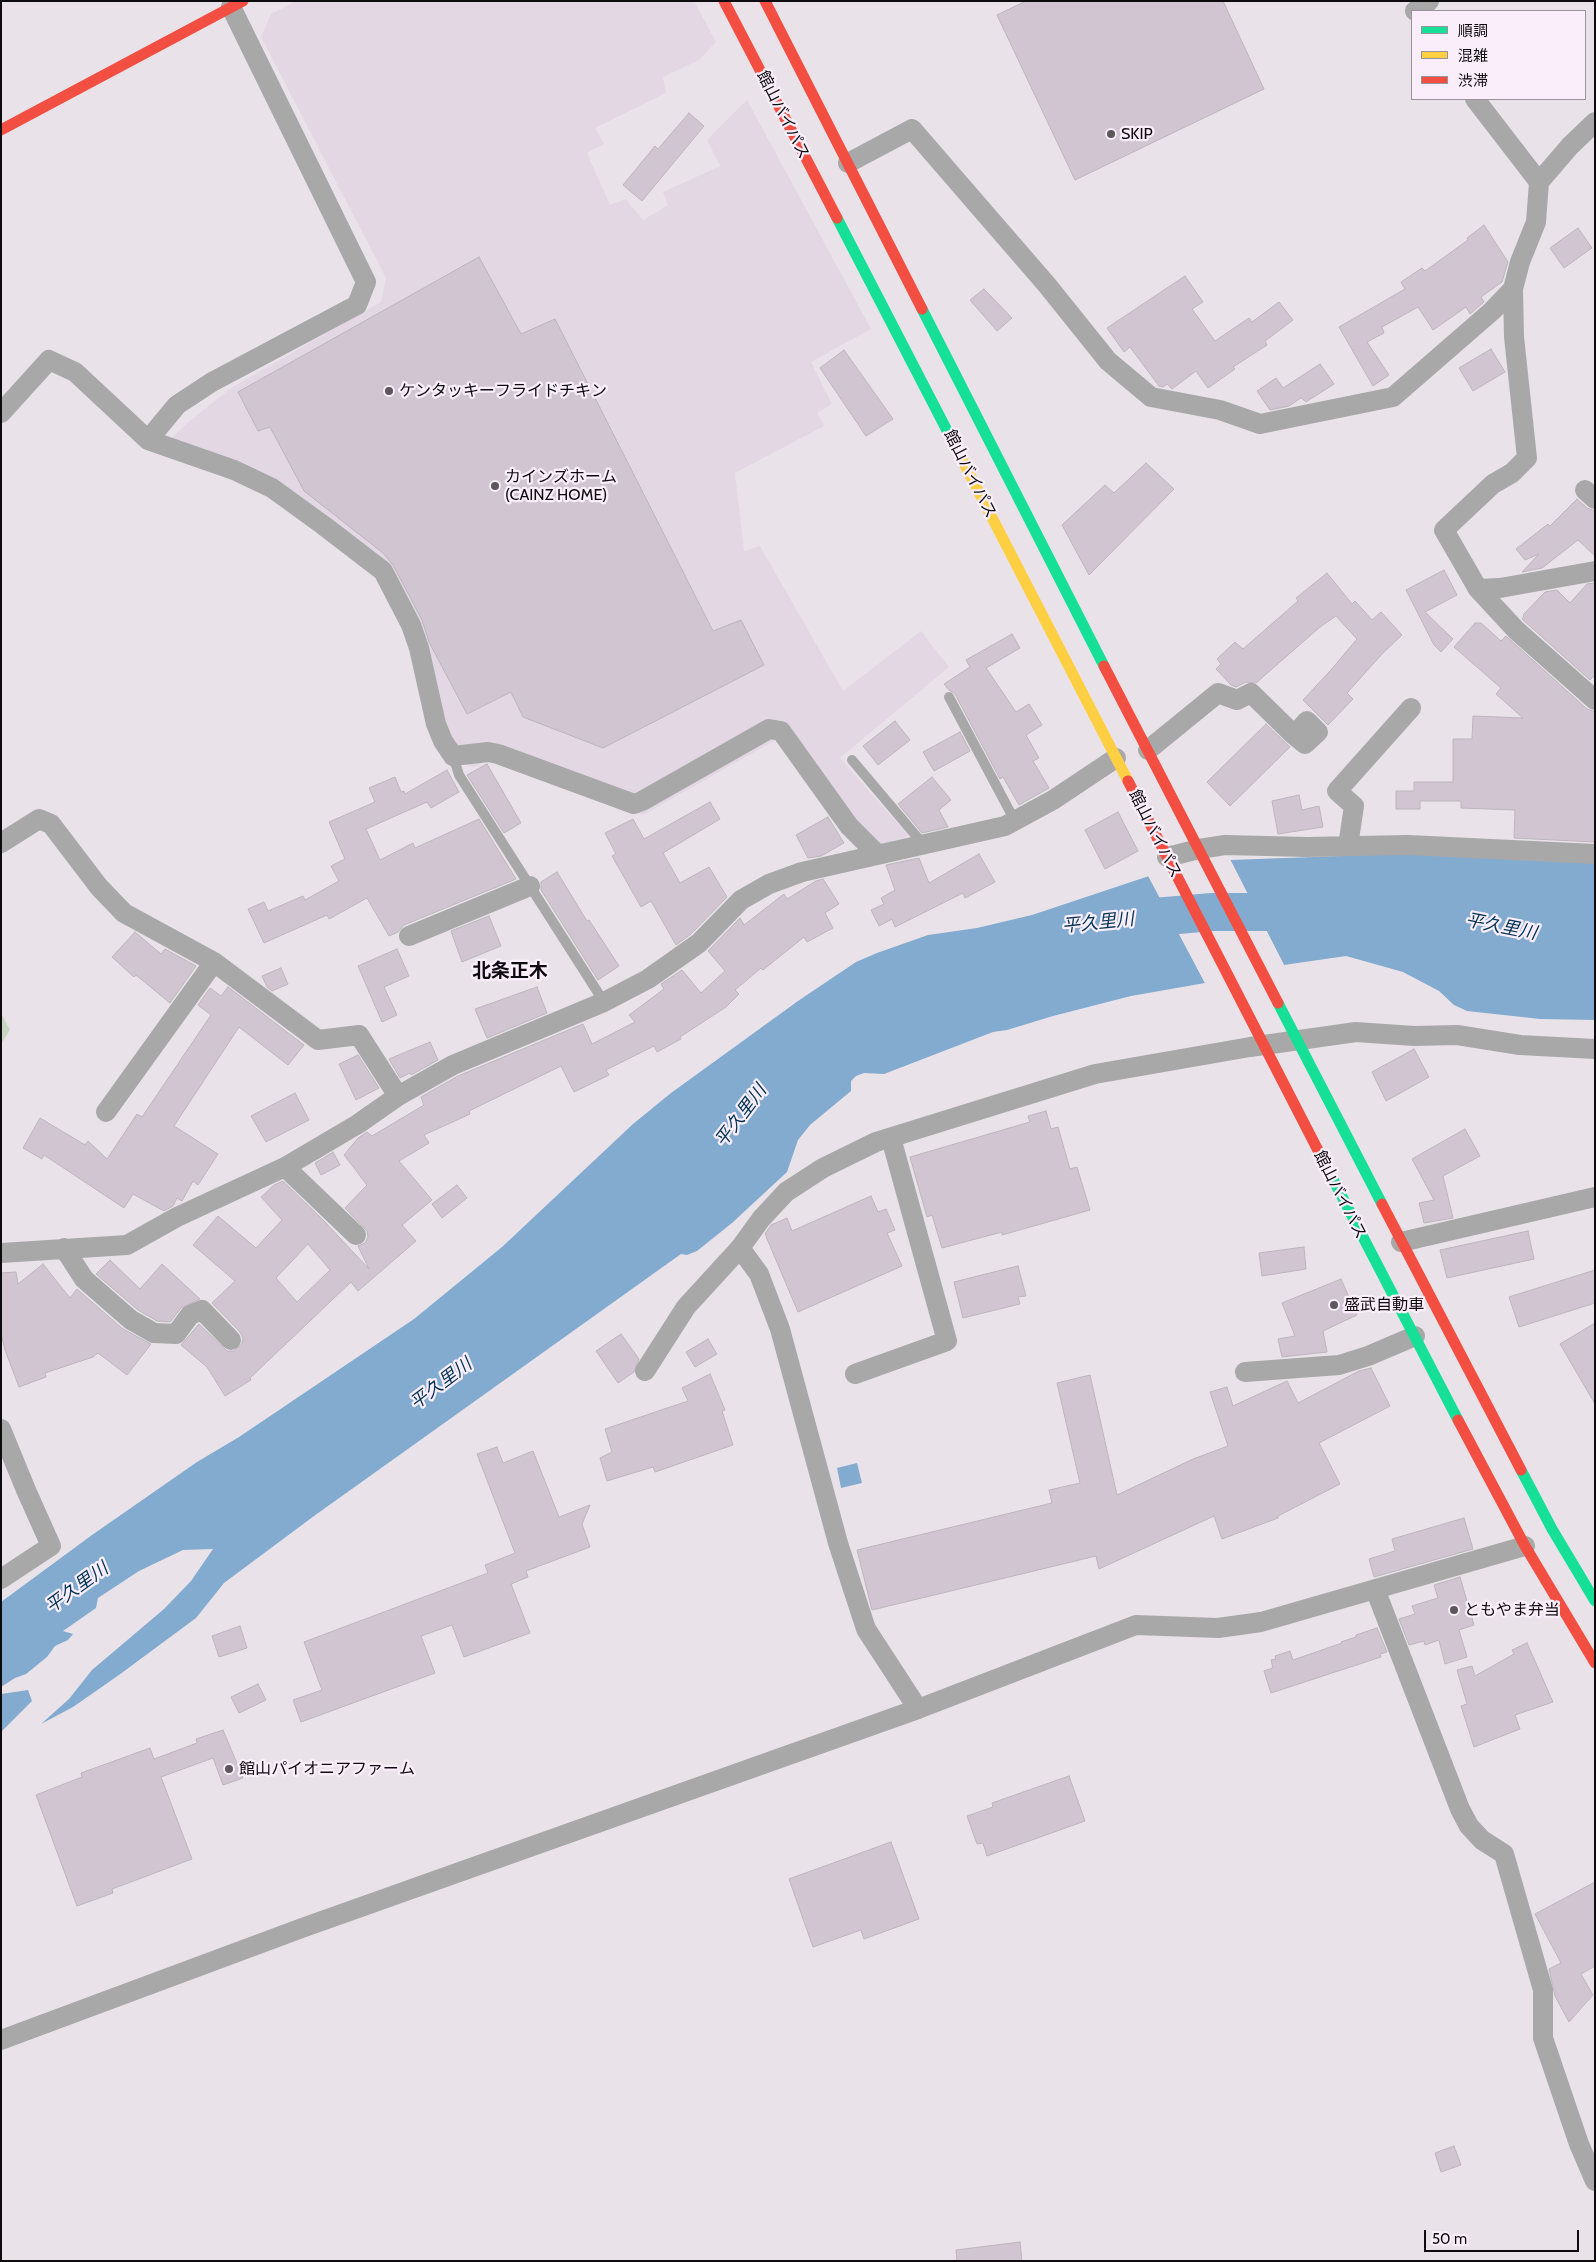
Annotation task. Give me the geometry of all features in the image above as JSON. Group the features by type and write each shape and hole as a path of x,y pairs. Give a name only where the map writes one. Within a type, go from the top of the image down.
{"main road":[{"name":"館山バイパス","path":"724,1 1261,1041 1525,1546 1595,1663"},
{"name":"館山バイパス","path":"765,1 1034,530 1401,1242 1552,1529 1595,1602"},
{"path":"1,130 237,4"}],"street":[{"path":"1416,10 1430,1"},
{"path":"148,440 177,405 212,382 357,305 366,282 237,4"},
{"path":"1476,100 1539,182"},
{"path":"1595,122 1570,146 1539,182 1536,222 1520,262 1513,289 1514,337 1527,458 1512,473 1493,484 1444,530 1478,589 1516,630 1595,700"},
{"path":"848,162 912,129 1047,285 1108,361 1151,397 1220,410 1260,424 1393,397 1492,311 1513,289"},
{"path":"1,413 49,360 76,372 148,440 234,470 272,488 383,571 411,625 419,648 436,724 443,741 453,756 488,752 498,754 634,804 769,729 781,730 849,826 876,854"},
{"path":"1478,589 1500,588 1595,571"},
{"path":"1148,750 1218,694 1237,700 1251,693 1294,735"},
{"path":"1348,846 1353,825 1354,806 1337,790 1411,708"},
{"path":"1,1253 127,1245 177,1216 285,1167 358,1124 398,1096 453,1065 604,1002 648,979 699,943 741,900 769,884 802,872 1005,826 1053,800 1116,758"},
{"path":"1,843 39,819 51,824 99,887 124,913 214,962 318,1040 359,1035 398,1096"},
{"path":"1169,860 1225,846 1408,844 1595,854"},
{"path":"409,936 530,886"},
{"path":"106,1112 214,962"},
{"path":"645,1371 686,1307 740,1248 761,1219 786,1192 823,1168 876,1142 1095,1074 1261,1041 1356,1032 1414,1036 1457,1036 1520,1045 1595,1049"},
{"path":"855,1374 947,1341 891,1138"},
{"path":"285,1167 356,1235"},
{"path":"1401,1242 1595,1197"},
{"path":"64,1248 84,1279 131,1320 154,1333 176,1334 190,1315 202,1310 231,1340"},
{"path":"740,1248 759,1274 780,1329 838,1543 866,1628 918,1709"},
{"path":"1245,1372 1339,1365 1368,1356 1415,1336"},
{"path":"1,1429 51,1546 1,1579"},
{"path":"1,2040 302,1928 918,1709 1136,1625 1218,1628 1262,1622 1525,1546"},
{"path":"1375,1589 1460,1809 1470,1826 1482,1840 1504,1854 1543,1990 1544,2038 1579,2144 1595,2181"}],"lane":[{"path":"949,697 1015,822"},
{"path":"453,756 459,775 604,1002"},
{"path":"852,760 923,844"}],"shaded area":[{"path":"296,1 694,1 716,42 699,60 663,77 666,93 595,128 604,144 587,153 610,205 626,199 643,220 668,205 663,192 720,166 707,140 747,100 871,329 811,362 832,404 817,413 824,426 735,473 744,551 760,546 843,691 921,631 949,667 840,758 909,836 862,850 779,738 643,815 497,761 487,761 474,767 457,763 420,637 379,575 272,493 161,449 187,423 231,388 381,302 386,278 261,37 271,14"}],"green space":[{"path":"1,1013 10,1030 1,1044"}],"water":[{"path":"1422,853 1595,862 1595,1020 1540,1019 1467,1011 1454,1005 1439,991 1403,972 1346,956 1284,965 1230,860"},
{"path":"1149,876 1205,983 1131,996 1053,1016 1007,1030 993,1032 884,1074 864,1073 856,1076 851,1081 851,1091 810,1125 798,1140 787,1172 732,1223 697,1251 687,1255 681,1254 314,1516 224,1583 196,1618 119,1675 73,1707 41,1724 69,1699 92,1670 164,1609 191,1581 213,1549 183,1550 139,1571 98,1598 96,1608 63,1631 73,1634 68,1640 55,1646 47,1657 26,1674 15,1678 1,1687 1,1602 92,1535 197,1462 239,1437 414,1319 502,1247 633,1124 671,1093 798,1001 856,962 877,953 928,935 977,928 1032,915"},
{"path":"857,1463 862,1483 841,1488 837,1468"},
{"path":"28,1690 32,1701 1,1732 1,1694"}],"pier":[{"path":"1229,857 1285,967 1282,966 1228,861"},
{"path":"1147,874 1151,875 1207,982 1206,985"}],"building":[{"name":"SKIP","path":"1026,1 1223,1 1264,89 1075,180 997,15"},
{"path":"689,113 704,126 642,201 623,185 655,146 658,149"},
{"path":"1484,225 1508,262 1502,282 1481,297 1484,302 1470,314 1466,307 1433,330 1418,307 1382,327 1384,333 1367,342 1389,375 1373,386 1339,327 1405,289 1401,282 1422,268 1425,271 1468,240 1467,238"},
{"path":"1578,228 1592,248 1564,268 1550,248"},
{"path":"479,257 521,334 555,319 713,631 741,620 764,665 603,748 523,717 511,692 467,714 429,642 422,620 393,565 383,553 304,491 270,427 258,431 238,392"},
{"path":"1185,276 1203,302 1192,309 1215,341 1249,318 1252,322 1279,302 1293,320 1265,341 1267,345 1233,367 1235,369 1208,388 1196,371 1172,389 1167,384 1163,387 1159,386 1130,347 1124,352 1107,328"},
{"path":"984,289 1012,318 997,331 970,300"},
{"path":"1491,349 1505,372 1473,391 1459,368"},
{"path":"844,350 893,419 866,436 820,368"},
{"path":"1320,364 1334,384 1306,402 1301,398 1289,406 1270,410 1257,391 1276,378 1283,388"},
{"path":"1146,463 1174,489 1089,575 1062,525 1105,485 1114,493"},
{"path":"1577,499 1587,508 1595,511 1595,556 1578,540 1542,568 1522,572 1539,554 1525,560 1516,549 1548,524 1550,526"},
{"path":"1444,570 1457,595 1425,612 1453,639 1441,652 1434,645 1406,590"},
{"path":"1327,573 1352,604 1355,601 1372,620 1381,612 1402,635 1347,693 1353,699 1328,725 1303,700 1357,639 1336,616 1320,627 1256,683 1246,682 1236,687 1231,685 1216,669 1221,664 1217,659 1235,642 1243,649 1298,601 1296,598"},
{"path":"1595,583 1595,675 1590,680 1522,619 1523,615 1545,592 1557,590 1570,603 1587,584"},
{"path":"1475,623 1481,623 1501,641 1506,636 1587,709 1595,712 1595,842 1514,838 1515,810 1461,808 1461,801 1420,801 1420,809 1396,809 1396,791 1414,791 1414,782 1453,782 1453,739 1472,739 1473,716 1523,718 1496,694 1501,688 1454,647"},
{"path":"1012,634 1020,648 986,668 1016,712 1029,704 1042,725 1026,735 1039,758 1033,761 1049,788 1019,805 1003,777 1000,779 955,694 944,684 970,667 966,660"},
{"path":"895,721 910,740 878,765 863,746"},
{"path":"1266,724 1290,747 1230,806 1207,782"},
{"path":"960,732 970,751 934,771 923,752"},
{"path":"487,764 521,823 504,833 467,775"},
{"path":"447,770 459,792 431,808 427,802 366,829 380,860 413,843 415,848 479,819 516,879 404,925 398,932 389,936 367,898 329,919 327,915 264,943 248,909 264,902 268,911 303,896 305,900 339,881 331,866 345,859 329,822 375,802 369,788 395,777 401,792 404,791 405,794"},
{"path":"932,777 951,800 939,810 948,827 922,833 898,804"},
{"path":"1299,795 1302,810 1319,806 1323,827 1278,834 1272,801"},
{"path":"710,802 720,819 663,853 680,883 709,867 727,897 691,934 676,945 651,901 641,907 612,856 616,854 605,833 633,819 644,839"},
{"path":"1118,812 1138,851 1105,869 1085,830"},
{"path":"828,817 844,843 821,856 808,858 796,835"},
{"path":"979,854 995,882 965,898 963,893 895,927 892,919 879,926 871,910 884,904 881,898 895,890 886,865 919,858 929,883"},
{"path":"557,872 587,921 589,920 619,966 598,980 541,890 541,882"},
{"path":"823,879 839,904 825,913 833,928 807,942 804,937 763,970 761,968 735,990 739,994 726,1007 680,1037 681,1039 657,1052 654,1046 606,1070 609,1075 574,1092 561,1066 469,1111 470,1114 424,1135 429,1143 399,1161 432,1200 402,1225 416,1241 358,1291 351,1282 250,1378 251,1380 225,1396 207,1367 181,1345 199,1324 227,1351 234,1351 242,1344 243,1338 240,1332 212,1303 235,1281 193,1245 218,1216 256,1248 282,1220 261,1197 274,1185 283,1181 369,1269 358,1246 365,1243 368,1237 367,1231 345,1208 367,1185 344,1155 358,1138 367,1132 372,1136 424,1105 421,1097 458,1076 583,1024 592,1044 635,1022 629,1015 664,989 661,984 682,970 701,993 725,971 708,951 740,918 744,925 784,894 787,899 816,881","holes":["308,1244 330,1270 297,1302 276,1278"]},
{"path":"489,916 501,946 462,962 451,931"},
{"path":"135,932 161,954 165,949 196,966 170,1003 136,975 134,977 112,957"},
{"path":"397,949 409,976 384,987 397,1015 382,1022 358,966"},
{"path":"281,968 288,984 272,991 267,987 262,976"},
{"path":"228,987 304,1045 288,1065 239,1027 174,1126 218,1154 198,1185 193,1181 182,1201 177,1198 173,1206 164,1211 133,1194 124,1208 44,1155 42,1159 23,1148 40,1118 85,1145 88,1141 107,1159 137,1114 142,1117 211,1015 198,1005 210,988 221,996"},
{"path":"537,987 547,1013 487,1038 475,1009"},
{"path":"430,1042 438,1060 411,1075 410,1073 400,1078 389,1059"},
{"path":"1414,1049 1429,1077 1386,1101 1372,1072"},
{"path":"358,1055 379,1088 356,1100 339,1064"},
{"path":"295,1093 309,1120 266,1142 251,1116"},
{"path":"1046,1111 1051,1129 1058,1127 1070,1169 1077,1167 1090,1210 1002,1235 1002,1232 942,1248 932,1215 927,1217 910,1157 1030,1122 1028,1116"},
{"path":"1465,1129 1480,1156 1443,1176 1453,1218 1424,1223 1419,1203 1434,1200 1412,1159"},
{"path":"333,1152 340,1165 321,1175 315,1163"},
{"path":"457,1185 467,1198 442,1218 432,1204"},
{"path":"871,1196 878,1212 886,1209 895,1230 887,1233 902,1266 798,1312 765,1234 771,1225 787,1218 792,1231"},
{"path":"1528,1231 1534,1259 1447,1278 1440,1250"},
{"path":"1304,1247 1306,1269 1262,1276 1259,1253"},
{"path":"110,1260 140,1289 162,1264 200,1299 181,1308 170,1322 157,1321 138,1310 96,1274"},
{"path":"43,1264 70,1298 77,1289 123,1329 151,1344 127,1375 98,1353 93,1357 45,1373 46,1377 19,1387 1,1334 1,1273 16,1272 18,1284"},
{"path":"1018,1266 1026,1296 1018,1297 1020,1304 963,1318 954,1282"},
{"path":"1595,1270 1595,1303 1519,1327 1509,1297"},
{"path":"1341,1279 1357,1315 1323,1331 1327,1352 1282,1357 1278,1339 1295,1336 1282,1303"},
{"path":"1595,1323 1595,1404 1560,1344"},
{"path":"621,1334 639,1359 634,1372 618,1383 596,1351"},
{"path":"708,1339 717,1354 695,1367 686,1352"},
{"path":"1371,1368 1390,1406 1319,1443 1340,1484 1278,1516 1278,1518 1222,1539 1214,1516 1099,1569 1096,1556 872,1610 857,1550 1052,1503 1049,1490 1080,1483 1057,1383 1090,1375 1117,1495 1193,1459 1228,1446 1210,1392 1227,1387 1233,1406 1287,1381 1298,1403 1359,1371"},
{"path":"710,1374 725,1410 722,1411 733,1445 655,1472 653,1467 607,1481 600,1458 612,1452 605,1429 688,1401 682,1388"},
{"path":"497,1447 503,1463 533,1451 559,1517 590,1505 582,1524 590,1547 526,1571 528,1577 511,1584 530,1633 464,1657 452,1625 421,1636 435,1673 301,1722 293,1700 322,1690 304,1642 488,1573 485,1565 515,1553 477,1454"},
{"path":"1464,1518 1473,1549 1374,1577 1369,1559 1395,1551 1392,1539"},
{"path":"1460,1577 1474,1625 1459,1630 1467,1657 1445,1664 1439,1640 1425,1645 1424,1641 1409,1645 1399,1619 1415,1614 1412,1606 1438,1598 1434,1585"},
{"path":"240,1626 247,1648 219,1657 212,1636"},
{"path":"1377,1628 1387,1652 1380,1654 1381,1657 1271,1693 1264,1671 1273,1668 1271,1660 1276,1659 1275,1656 1290,1651 1293,1660 1342,1643 1356,1637 1356,1635"},
{"path":"1527,1643 1553,1702 1515,1715 1520,1729 1474,1747 1461,1706 1467,1704 1457,1670 1472,1666 1475,1676 1514,1654 1512,1650"},
{"path":"258,1684 266,1700 239,1713 231,1697"},
{"path":"223,1730 243,1778 223,1785 213,1758 161,1777 192,1859 112,1889 113,1893 77,1906 36,1795 82,1777 81,1773 150,1748 154,1759 197,1743 196,1739"},
{"path":"1069,1776 1085,1821 987,1856 983,1843 977,1844 967,1816 993,1807 992,1803"},
{"path":"891,1842 919,1919 864,1939 861,1930 813,1947 789,1879"},
{"path":"1595,1882 1595,1966 1581,1974 1593,1995 1569,2022 1555,1996 1549,1969 1561,1963 1535,1914"},
{"path":"1454,2146 1461,2165 1441,2172 1435,2153"},
{"path":"1020,2242 1022,2261 957,2261 956,2250"}],"waterway":[{"name":"平久里川","path":"1119,920 1213,912 1308,912"}],"traffic: fast":[{"path":"837,218 954,444"},
{"path":"922,309 1104,666"},
{"path":"1278,1003 1382,1204"},
{"path":"1324,1162 1458,1420"},
{"path":"1521,1470 1552,1529 1595,1601"}],"traffic: slow":[{"path":"954,444 1128,781"}],"traffic: jam":[{"path":"1,130 243,1"},
{"path":"724,1 837,218"},
{"path":"765,1 922,309"},
{"path":"1104,666 1278,1003"},
{"path":"1128,781 1324,1162"},
{"path":"1382,1204 1521,1470"},
{"path":"1458,1420 1525,1546 1595,1663"}],"place":[{"name":"SKIP","path":"1111,134"},
{"name":"ケンタッキーフライドチキン","path":"389,391"},
{"name":"カインズホーム (CAINZ HOME)","path":"495,486"},
{"name":"盛武自動車","path":"1334,1305"},
{"name":"ともやま弁当","path":"1454,1610"},
{"name":"館山パイオニアファーム","path":"229,1769"}],"district":[{"name":"北条正木","path":"510,971"}]}
